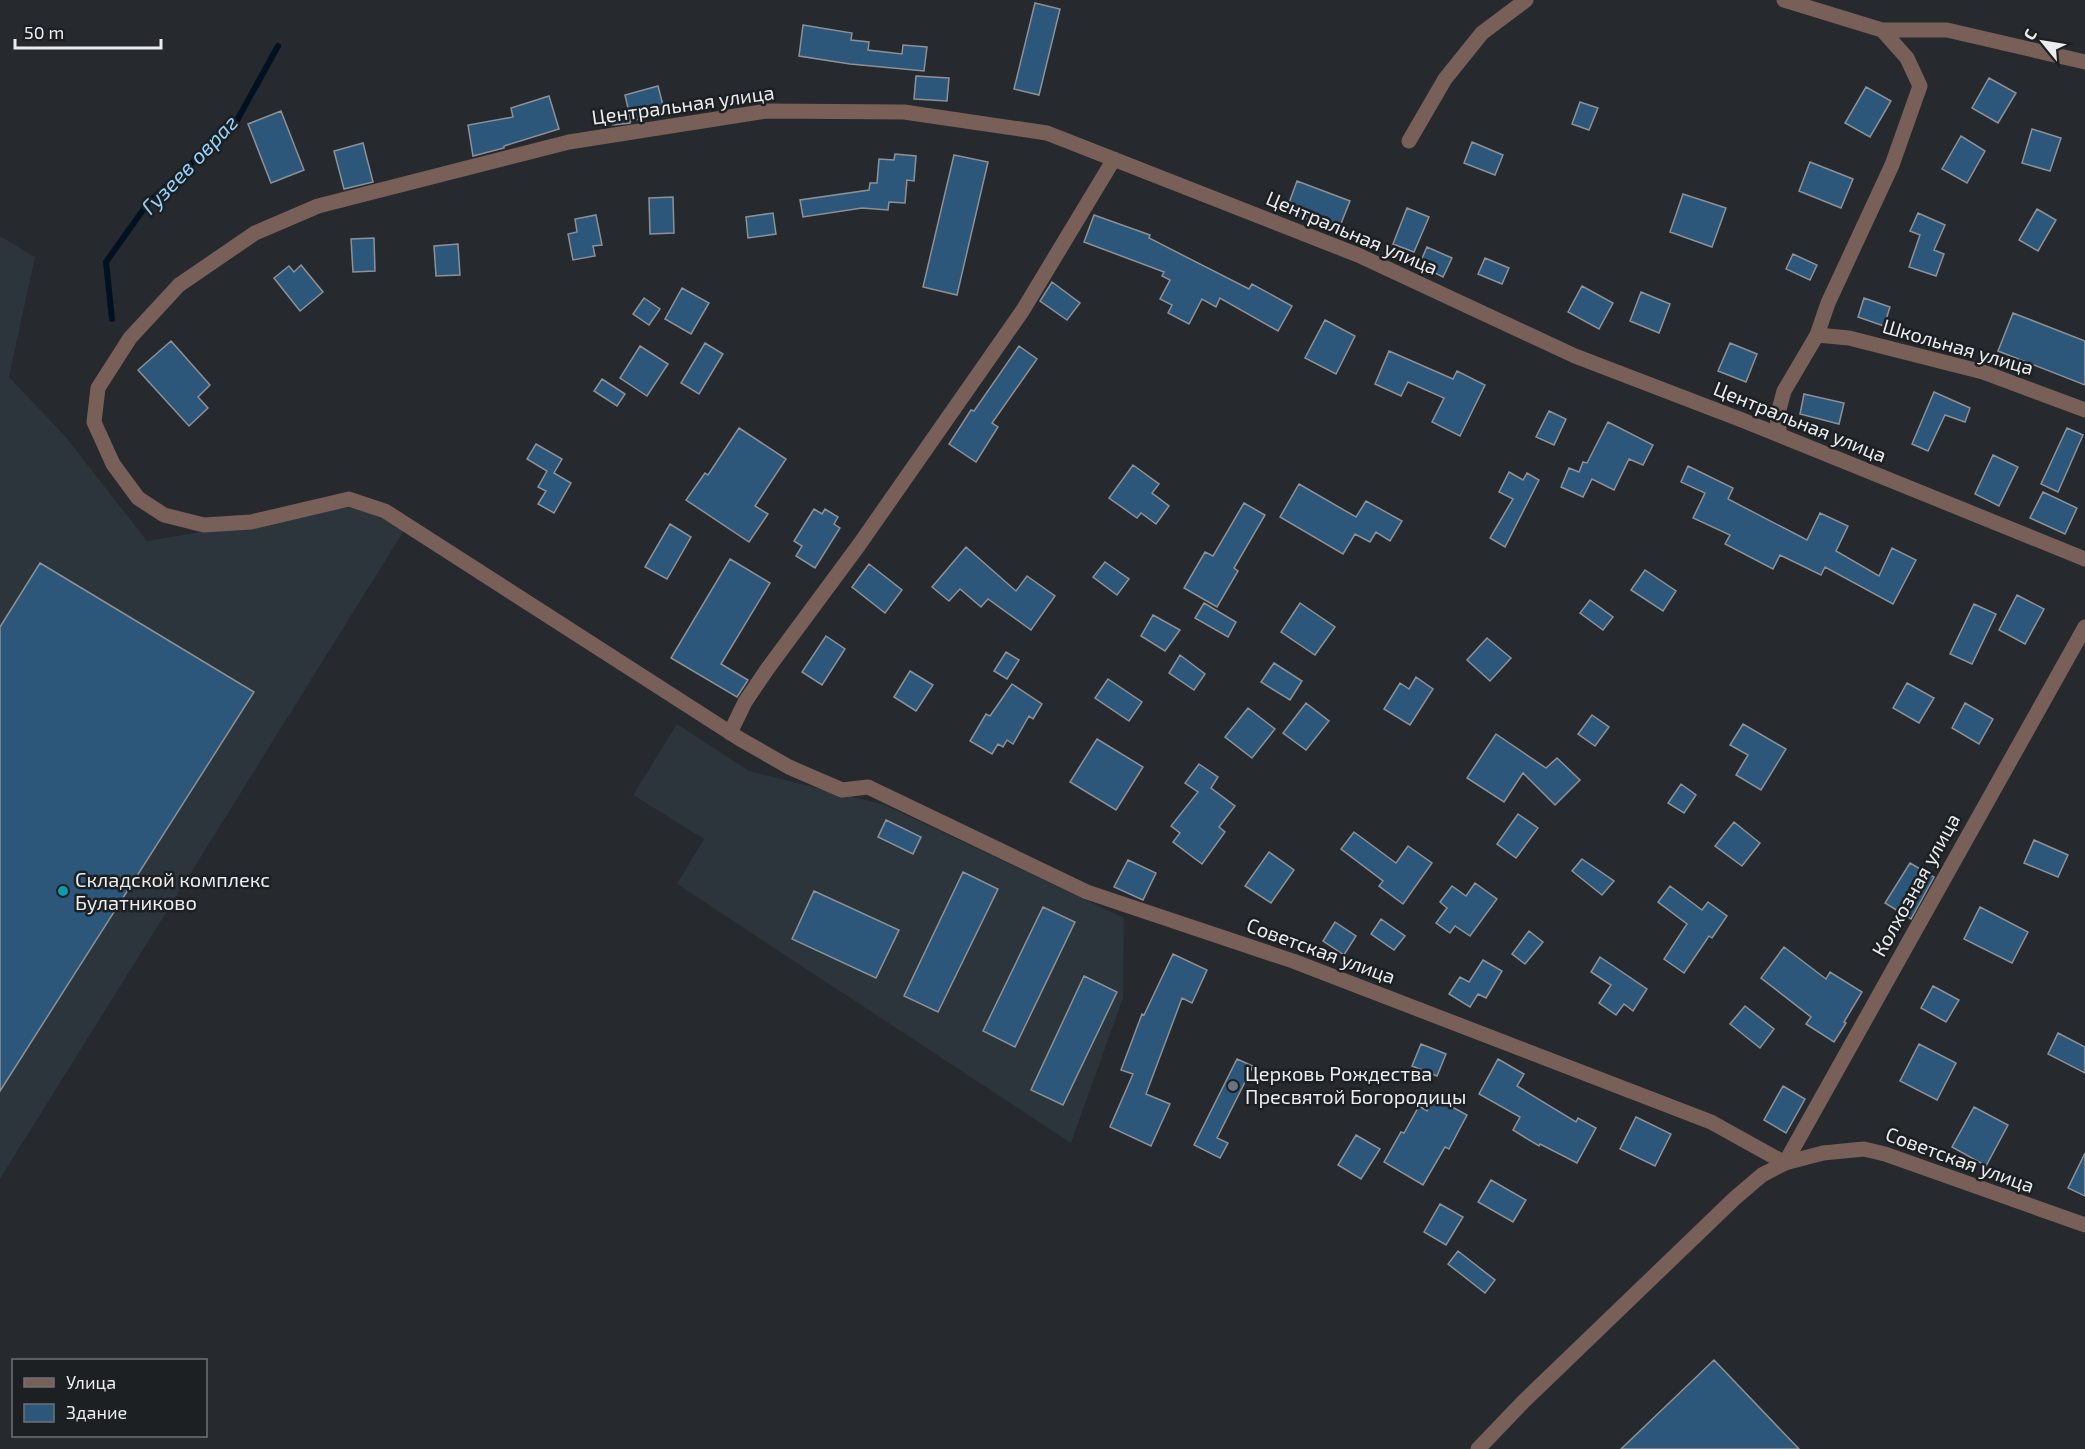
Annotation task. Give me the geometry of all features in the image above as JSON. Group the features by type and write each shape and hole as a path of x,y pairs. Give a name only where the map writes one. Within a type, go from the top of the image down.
{"street":[{"path":"1409,141 1445,79 1482,33 1526,0"},
{"path":"1784,0 1882,30 1947,30 2085,62"},
{"path":"1780,435 1777,417 1784,391 1817,335 1828,303 1892,165 1920,86 1907,58 1882,30"},
{"name":"Центральная улица","path":"842,790 789,767 730,732 385,511 349,499 251,522 204,525 164,515 138,498 113,464 93,422 98,388 130,338 179,285 255,233 318,206 569,142 767,111 904,112 1047,133 1358,255 1575,356 1780,435 2085,559"},
{"path":"730,732 768,668 859,544 1023,310 1114,159"},
{"name":"Школьная улица","path":"1817,335 1849,338 1983,372 2085,410"},
{"name":"Колхозная улица","path":"1785,1163 2085,627"},
{"name":"Советская улица","path":"842,790 868,787 1087,892 1293,961 1711,1122 1785,1163"},
{"name":"Советская улица","path":"1478,1449 1525,1400 1750,1184 1764,1173 1785,1163 1823,1153 1864,1149 1885,1154 2085,1226"}],"shaded area":[{"path":"0,236 35,257 9,377 65,436 147,541 362,505 405,529 0,1179"},
{"path":"677,724 749,771 885,805 1124,918 1123,998 1071,1143 677,884 704,839 633,795"}],"building":[{"path":"1035,3 1060,9 1039,95 1014,89"},
{"path":"803,25 852,33 851,40 869,42 868,50 902,54 903,45 927,47 924,71 850,64 799,56"},
{"path":"916,76 949,78 947,101 914,99"},
{"path":"1989,78 2016,93 1998,123 1972,108"},
{"path":"658,86 665,113 631,121 625,95"},
{"path":"1866,87 1891,101 1870,137 1845,123"},
{"path":"549,96 559,129 473,156 468,125 513,117 511,108"},
{"path":"1580,102 1598,108 1589,130 1572,124"},
{"path":"628,110 630,123 613,125 610,113"},
{"path":"281,111 304,170 271,183 248,124"},
{"path":"2032,129 2061,138 2050,171 2022,163"},
{"path":"1961,136 1985,151 1967,183 1942,169"},
{"path":"1472,142 1503,155 1495,175 1464,163"},
{"path":"363,143 373,182 344,189 334,151"},
{"path":"895,154 916,156 914,181 907,180 905,203 889,202 888,210 862,208 803,217 800,200 869,190 870,183 877,183 879,159 894,160"},
{"path":"954,155 988,162 957,295 923,287"},
{"path":"1810,162 1853,179 1841,208 1799,191"},
{"path":"1297,181 1350,201 1338,231 1286,211"},
{"path":"1683,194 1726,208 1712,247 1670,232"},
{"path":"673,197 674,233 650,234 649,198"},
{"path":"1407,208 1429,217 1414,252 1393,244"},
{"path":"2037,209 2056,220 2038,251 2019,240"},
{"path":"773,213 776,234 748,238 746,217"},
{"path":"1918,213 1945,225 1934,250 1944,254 1936,276 1909,267 1920,235 1910,231"},
{"path":"596,215 602,245 593,246 595,256 573,260 568,234 577,232 575,219"},
{"path":"1094,215 1150,235 1149,238 1249,289 1252,284 1292,306 1278,331 1220,298 1216,307 1202,299 1189,324 1168,313 1172,305 1160,299 1170,280 1162,276 1164,272 1084,242"},
{"path":"374,238 375,271 353,272 351,239"},
{"path":"458,244 460,275 436,276 434,246"},
{"path":"1427,247 1452,258 1443,277 1419,265"},
{"path":"1793,254 1817,265 1810,280 1786,269"},
{"path":"1485,258 1509,268 1502,284 1478,274"},
{"path":"301,265 323,292 300,311 274,278 289,266 294,272"},
{"path":"1052,282 1080,303 1067,320 1040,301"},
{"path":"1582,286 1613,303 1599,329 1568,312"},
{"path":"682,288 709,303 691,334 665,319"},
{"path":"1641,292 1670,304 1659,333 1630,321"},
{"path":"644,298 660,309 649,325 633,314"},
{"path":"1864,298 1890,307 1884,326 1858,317"},
{"path":"2013,313 2085,341 2085,385 1998,351"},
{"path":"1325,320 1355,336 1336,374 1305,358"},
{"path":"171,341 210,385 198,397 208,408 189,426 138,370"},
{"path":"705,343 723,354 699,394 681,383"},
{"path":"1730,343 1757,354 1746,382 1718,371"},
{"path":"640,346 668,364 647,396 620,378"},
{"path":"1019,346 1037,359 992,423 998,427 976,462 949,444 971,410 974,411"},
{"path":"1389,351 1453,379 1457,371 1485,385 1460,436 1432,422 1444,398 1408,382 1401,396 1375,384"},
{"path":"602,379 625,394 617,406 594,391"},
{"path":"1934,392 1970,408 1965,422 1945,415 1928,451 1912,444"},
{"path":"1804,394 1844,403 1839,424 1800,414"},
{"path":"1549,411 1566,419 1554,445 1536,437"},
{"path":"1608,422 1653,445 1643,465 1629,459 1614,490 1592,479 1583,497 1561,487 1569,468 1579,472 1583,462 1587,463"},
{"path":"739,428 786,459 755,506 768,514 749,542 686,500 705,473 708,475"},
{"path":"2067,428 2083,435 2058,492 2041,484"},
{"path":"536,444 562,459 554,473 571,483 554,513 538,504 546,491 538,487 547,471 527,459"},
{"path":"1993,455 2018,467 1999,506 1975,494"},
{"path":"1133,465 1159,484 1152,493 1169,506 1156,524 1141,513 1137,518 1109,498"},
{"path":"1688,466 1733,488 1728,499 1807,540 1820,513 1848,526 1836,551 1879,576 1892,548 1916,560 1893,604 1825,567 1821,575 1780,555 1773,569 1725,544 1730,535 1693,518 1705,493 1681,482"},
{"path":"1509,472 1523,480 1527,473 1539,480 1505,547 1490,538 1513,499 1499,492"},
{"path":"1299,484 1356,517 1366,501 1402,521 1390,541 1376,532 1370,542 1355,534 1343,554 1280,517"},
{"path":"2043,492 2077,508 2065,534 2030,518"},
{"path":"1244,503 1265,515 1234,568 1238,571 1217,607 1184,588 1205,552 1213,556"},
{"path":"814,509 822,514 825,509 838,517 834,524 840,528 815,568 796,556 802,546 794,541"},
{"path":"670,524 691,537 667,579 645,567"},
{"path":"966,547 1016,591 1027,576 1055,596 1031,630 988,599 981,607 960,589 949,601 932,587"},
{"path":"730,559 770,583 721,664 748,680 737,697 671,658"},
{"path":"1105,562 1129,579 1117,595 1093,577"},
{"name":"Складской комплекс Булатниково","path":"40,563 254,692 0,1091 0,627"},
{"path":"869,564 902,590 885,613 852,587"},
{"path":"1645,570 1676,591 1663,611 1631,590"},
{"path":"2017,595 2044,609 2025,644 1999,630"},
{"path":"1590,600 1613,617 1603,630 1580,613"},
{"path":"1204,603 1236,622 1228,637 1195,618"},
{"path":"1300,603 1335,627 1315,655 1281,632"},
{"path":"1974,604 1996,614 1972,664 1950,654"},
{"path":"1153,615 1180,630 1165,651 1141,636"},
{"path":"826,636 845,649 822,685 802,672"},
{"path":"1487,638 1511,658 1490,681 1467,660"},
{"path":"1006,652 1019,660 1007,679 994,671"},
{"path":"1180,655 1205,674 1194,690 1169,673"},
{"path":"1274,663 1302,681 1290,700 1261,682"},
{"path":"910,671 933,685 916,711 894,697"},
{"path":"1416,677 1433,689 1410,725 1384,709 1400,683 1409,689"},
{"path":"1108,679 1142,702 1129,721 1095,698"},
{"path":"1907,683 1934,698 1919,723 1893,708"},
{"path":"1012,684 1042,704 1033,719 1029,716 1013,744 1007,740 1003,747 998,744 992,754 970,741 986,714 990,716"},
{"path":"1306,703 1329,721 1306,750 1283,733"},
{"path":"1965,703 1993,719 1979,744 1952,728"},
{"path":"1248,708 1275,729 1252,758 1225,737"},
{"path":"1592,715 1609,727 1595,746 1578,734"},
{"path":"1743,724 1786,749 1761,790 1736,775 1748,755 1730,745"},
{"path":"1496,734 1546,768 1557,758 1580,780 1555,805 1523,773 1504,802 1467,778"},
{"path":"1097,739 1143,767 1116,810 1070,782"},
{"path":"1199,764 1218,777 1211,788 1235,806 1219,827 1225,832 1202,864 1173,842 1180,833 1171,826 1198,792 1185,783"},
{"path":"1681,784 1696,795 1684,813 1668,803"},
{"path":"1518,814 1538,828 1516,858 1497,844"},
{"path":"886,820 921,837 913,854 878,837"},
{"path":"1734,822 1760,843 1742,866 1715,846"},
{"path":"1354,832 1396,863 1408,846 1432,863 1403,904 1379,886 1383,881 1341,849"},
{"path":"2034,840 2068,855 2058,877 2024,863"},
{"path":"1269,852 1294,870 1271,903 1245,886"},
{"path":"1582,859 1614,881 1602,895 1572,871"},
{"path":"1128,860 1156,873 1143,900 1114,887"},
{"path":"1910,863 1934,877 1911,919 1885,903"},
{"path":"963,872 998,889 938,1012 904,996"},
{"path":"1475,883 1497,899 1470,936 1455,926 1450,933 1436,923 1447,908 1440,902 1452,886 1466,896"},
{"path":"1670,886 1702,910 1708,902 1727,916 1712,938 1709,936 1684,973 1664,959 1687,924 1658,902"},
{"path":"814,891 899,930 876,978 792,939"},
{"path":"1043,907 1075,922 1015,1047 983,1031"},
{"path":"1980,907 2028,932 2012,963 1964,939"},
{"path":"1381,919 1405,936 1394,950 1371,934"},
{"path":"1335,922 1356,936 1344,955 1323,941"},
{"path":"1529,931 1543,942 1525,964 1512,954"},
{"path":"1784,947 1826,979 1830,972 1862,992 1834,1042 1806,1024 1811,1017 1761,978"},
{"path":"1173,954 1207,970 1192,1003 1182,998 1146,1094 1170,1104 1151,1146 1110,1127 1133,1074 1121,1070 1142,1014 1144,1015"},
{"path":"1600,957 1647,989 1633,1011 1624,1004 1616,1015 1599,1003 1611,985 1591,972"},
{"path":"1483,960 1502,971 1486,998 1478,994 1470,1007 1449,994 1460,977 1469,982"},
{"path":"1084,976 1117,992 1063,1105 1031,1090"},
{"path":"1933,986 1959,1000 1946,1022 1921,1008"},
{"path":"1745,1006 1774,1029 1760,1048 1730,1024"},
{"path":"2058,1033 2085,1047 2085,1073 2048,1054"},
{"path":"1421,1044 1446,1054 1437,1076 1412,1066"},
{"path":"1919,1044 1956,1063 1937,1100 1900,1081"},
{"path":"1237,1059 1253,1066 1217,1138 1228,1143 1220,1158 1194,1145"},
{"path":"1498,1059 1524,1074 1517,1086 1576,1122 1578,1118 1596,1128 1577,1163 1540,1144 1539,1146 1513,1130 1520,1117 1479,1094"},
{"path":"1783,1086 1805,1099 1786,1133 1764,1120"},
{"path":"1434,1097 1467,1115 1449,1149 1445,1147 1423,1185 1384,1162 1419,1106 1427,1111"},
{"path":"1974,1107 2008,1125 1986,1166 1952,1147"},
{"path":"1636,1117 1671,1134 1655,1166 1620,1149"},
{"path":"1356,1135 1380,1149 1361,1179 1338,1165"},
{"path":"2085,1153 2085,1196 2068,1188"},
{"path":"1491,1180 1526,1200 1513,1222 1478,1202"},
{"path":"1440,1204 1463,1217 1446,1245 1424,1232"},
{"path":"1458,1251 1495,1280 1485,1293 1448,1264"},
{"path":"1714,1360 1799,1449 1621,1449"}],"waterway":[{"name":"Гузеев овраг","path":"112,319 106,262 148,203 235,124 278,46"}],"place":[{"name":"Складской комплекс Булатниково","path":"63,891"},
{"name":"Церковь Рождества Пресвятой Богородицы","path":"1233,1086"}]}
